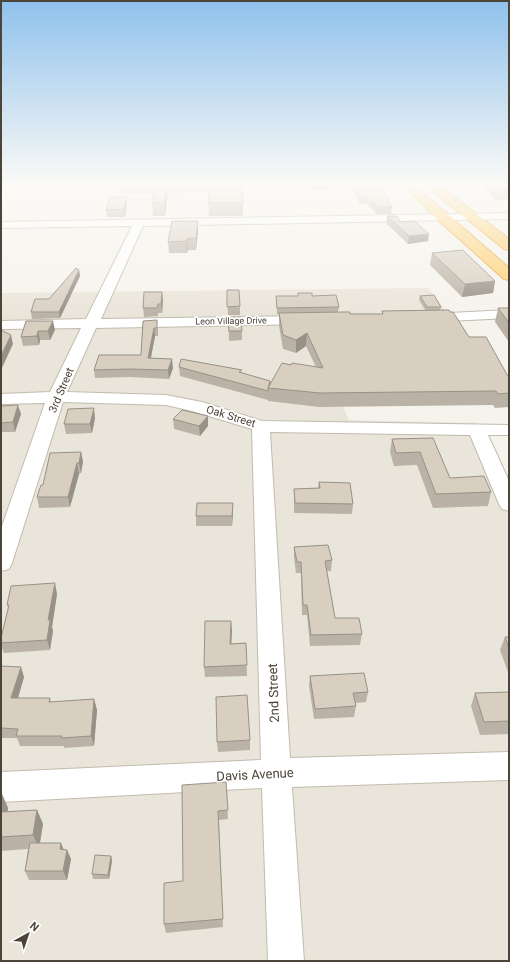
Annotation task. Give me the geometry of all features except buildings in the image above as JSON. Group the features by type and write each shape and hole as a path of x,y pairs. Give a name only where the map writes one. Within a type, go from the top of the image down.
{"highway":[{"path":"455,229 509,276"},
{"path":"488,229 509,246"}],"street":[{"name":"3rd Street","path":"1,563 56,398 137,229"},
{"path":"419,318 509,314"},
{"name":"Leon Village Drive","path":"1,325 315,320"},
{"name":"Oak Street","path":"1,399 56,398 166,400 196,406 261,426 509,430"},
{"name":"2nd Street","path":"261,426 286,961"},
{"path":"477,430 509,504"},
{"name":"Davis Avenue","path":"1,787 276,772 509,766"}],"shaded area":[{"path":"428,288 479,354 320,356 349,420 477,423 509,510 509,961 1,961 1,293"}]}
